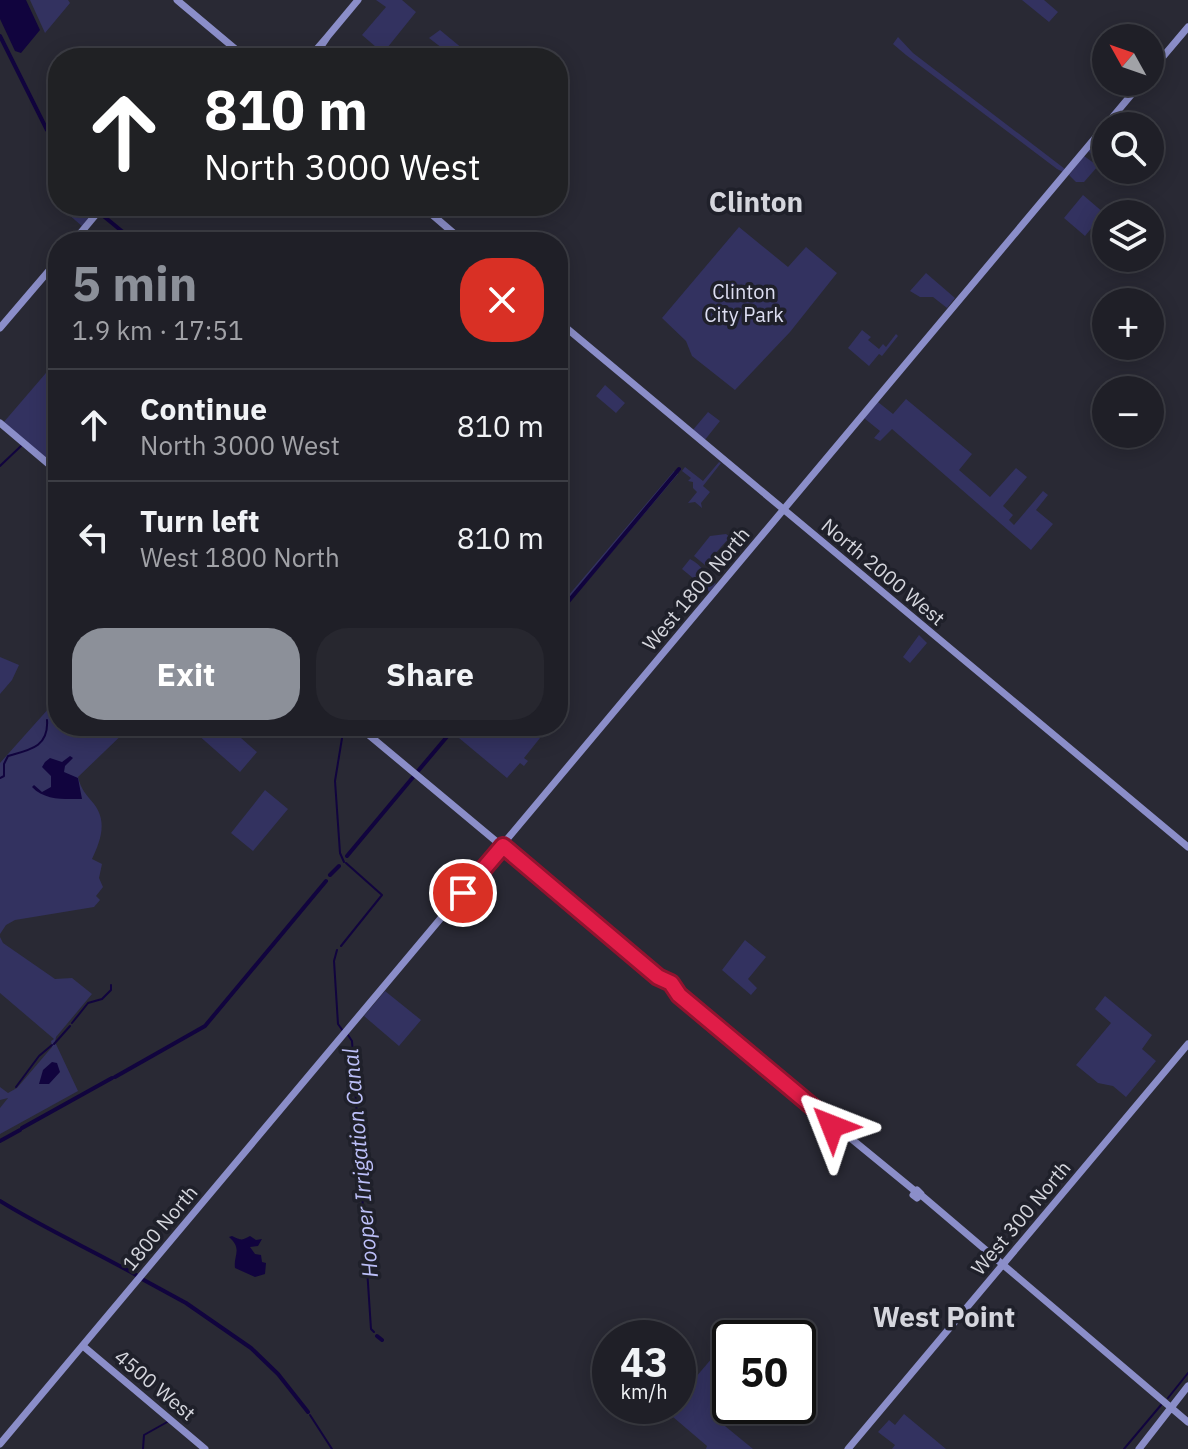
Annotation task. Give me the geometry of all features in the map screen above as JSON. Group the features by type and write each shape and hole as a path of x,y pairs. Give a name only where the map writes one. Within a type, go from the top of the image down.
{"main road":[{"path":"177,0 233,48"},
{"path":"319,48 358,0"},
{"path":"1164,55 1188,27"},
{"name":"West 1800 North","path":"345,1033 1130,96"},
{"path":"81,232 95,216"},
{"path":"434,216 452,232"},
{"path":"0,328 48,272"},
{"name":"North 2000 West","path":"568,329 1188,847"},
{"path":"0,423 48,464"},
{"path":"370,736 1188,1422"},
{"name":"1800 North","path":"0,1444 345,1033"},
{"name":"West 300 North","path":"848,1449 1188,1044"},
{"name":"4500 West","path":"83,1346 205,1449"},
{"path":"1141,1449 1188,1386"},
{"path":"1172,1408 1188,1393"}],"green space":[{"path":"30,0 68,0 70,3 45,33"},
{"path":"376,0 402,0 416,12 387,48 377,48 362,35 386,7"},
{"path":"1022,0 1044,0 1058,12 1049,22"},
{"path":"440,30 462,48 442,48 429,38"},
{"path":"898,37 913,53 1065,169 1063,172 906,55 893,44"},
{"path":"1084,156 1092,162 1092,173 1084,182 1076,182 1069,175"},
{"path":"1083,195 1092,203 1092,228 1085,236 1064,218"},
{"path":"70,216 93,216 83,227"},
{"name":"Clinton City Park","path":"739,227 788,267 806,247 837,273 790,332 735,390 692,356 686,341 662,318"},
{"path":"926,273 955,298 947,308 933,297 920,297 910,291"},
{"path":"862,330 879,349 883,344 886,347 896,334 898,336 869,366 848,348"},
{"path":"48,371 48,461 3,423"},
{"path":"605,385 625,403 616,413 596,396"},
{"path":"906,399 972,454 959,470 990,497 1016,468 1027,477 1003,506 1013,515 1009,520 1014,525 1043,491 1048,495 1036,510 1053,524 1031,550 892,429 880,441 874,438 880,431 864,418 878,402 893,414"},
{"path":"708,412 720,421 704,441 692,431"},
{"path":"719,462 703,486 710,492 701,503 702,508 695,502 688,503 697,492 693,482 688,481 691,478 682,471 685,467 703,481"},
{"path":"674,471 678,474 572,599 568,596"},
{"path":"726,534 730,537 705,565 694,556 710,536"},
{"path":"690,559 716,584 710,592 682,569"},
{"path":"919,635 927,643 910,663 903,657"},
{"path":"0,657 19,665 0,694"},
{"path":"48,709 48,736 121,736 78,777 82,789 98,811 102,825 92,859 102,864 99,878 103,887 96,896 100,900 94,907 15,920 6,925 0,934 0,763"},
{"path":"199,736 242,736 241,738 257,752 240,772"},
{"path":"457,736 538,736 540,738 524,758 528,761 524,766 520,763 507,778"},
{"path":"265,790 288,809 253,851 231,833"},
{"path":"0,937 3,943 55,979 72,978 92,994 55,1042 78,1091 0,1134 0,1108 8,1098 0,1100 0,1087 8,1093 17,1088 52,1047 51,1041 54,1039 0,993"},
{"path":"745,940 766,957 748,979 757,988 751,995 722,970"},
{"path":"385,991 421,1020 399,1046 364,1016"},
{"path":"1105,996 1152,1035 1142,1049 1156,1061 1126,1097 1113,1086 1098,1083 1076,1065 1111,1023 1095,1009"},
{"path":"712,1358 712,1424 727,1424 725,1426 753,1449 706,1449 707,1446 681,1424 696,1424 696,1377"},
{"path":"904,1414 946,1449 892,1449 895,1445 878,1432 889,1420 895,1425"}],"shaded area":[{"path":"0,0 26,0 40,30 21,53 15,51 0,19"},
{"path":"70,756 73,758 65,766 64,772 78,778 82,799 49,797 32,787 34,785 42,792 51,787 51,776 42,767 45,762 50,758 62,762"},
{"path":"52,1062 57,1063 60,1072 49,1084 39,1084 43,1070"},
{"path":"229,1237 262,1239 258,1246 250,1247 266,1263 265,1274 255,1277 235,1268 237,1249"}],"waterway":[{"name":"Hooper Irrigation Canal","path":"0,36 48,131"},
{"name":"Hooper Irrigation Canal","path":"103,216 123,232"},
{"path":"0,466 21,446"},
{"path":"568,602 679,469"},
{"path":"0,778 4,776 8,756 31,749 41,742 47,720"},
{"name":"Hooper Irrigation Canal","path":"342,736 335,781 340,853 344,862"},
{"path":"418,771 448,736"},
{"path":"347,856 414,776"},
{"name":"Hooper Irrigation Canal","path":"341,946 382,895 346,863"},
{"path":"330,875 339,866"},
{"path":"115,1077 205,1026 326,881"},
{"name":"Hooper Irrigation Canal","path":"337,950 334,961 338,1024 343,1031"},
{"path":"72,1023 88,1003 102,999 111,990 111,985"},
{"path":"54,1044 70,1026"},
{"name":"Hooper Irrigation Canal","path":"348,1035 352,1041 371,1329 374,1332"},
{"path":"16,1087 39,1056 52,1045"},
{"path":"22,1128 112,1078"},
{"path":"0,1141 20,1130"},
{"name":"Hooper Irrigation Canal","path":"0,1201 138,1276"},
{"name":"Hooper Irrigation Canal","path":"142,1279 186,1303 251,1348 278,1374 308,1412"},
{"name":"Hooper Irrigation Canal","path":"377,1336 382,1340"},
{"path":"1168,1398 1188,1373"},
{"path":"1124,1449 1161,1405"},
{"name":"Hooper Irrigation Canal","path":"310,1415 332,1449"},
{"path":"143,1449 144,1435 169,1421"}],"district":[{"name":"Clinton","path":"756,202"},
{"name":"West Point","path":"944,1317"}],"route":[{"path":"463,893 503,846 658,977 671,983 679,995 826,1118 835,1122 832,1126"}]}
